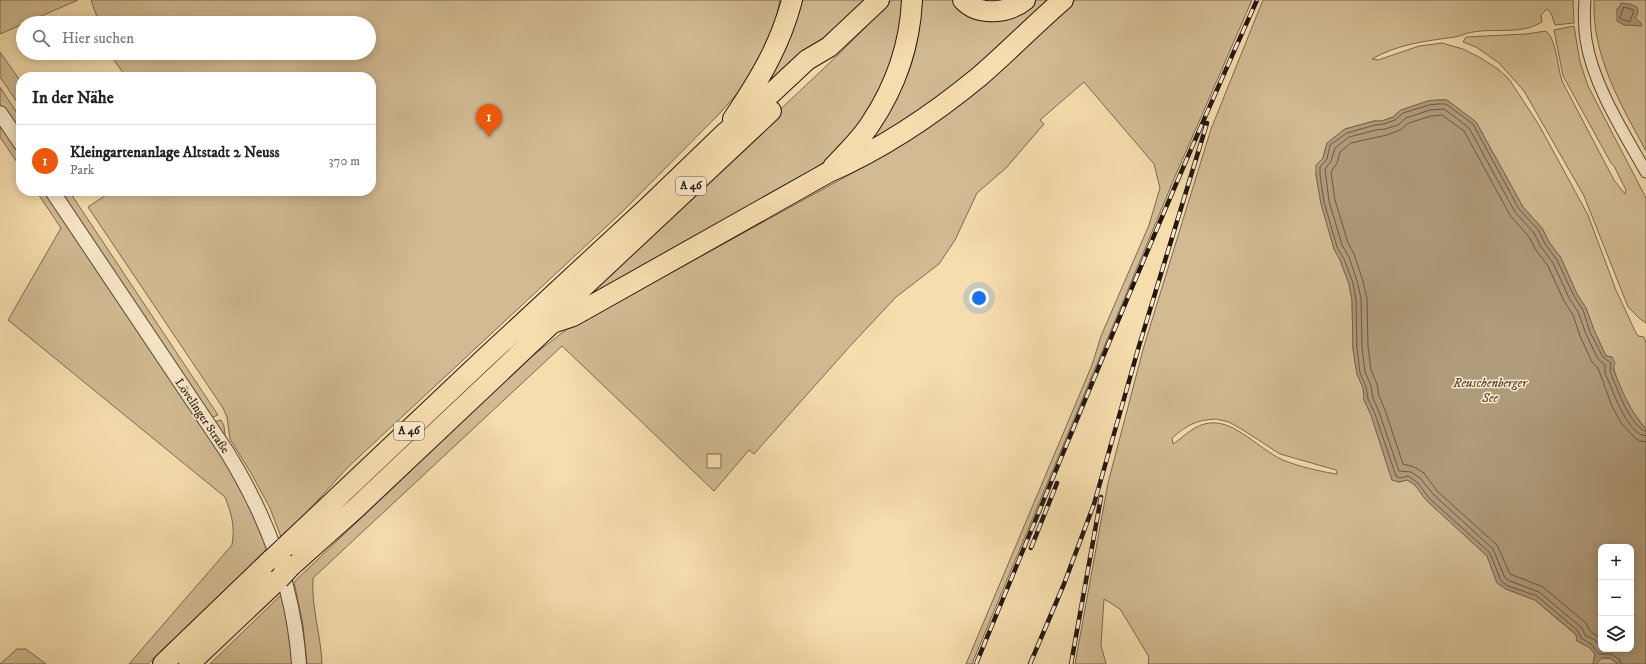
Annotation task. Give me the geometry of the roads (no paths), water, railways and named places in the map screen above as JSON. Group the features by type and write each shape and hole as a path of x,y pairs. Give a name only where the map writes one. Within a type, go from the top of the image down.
{"highway":[{"name":"A 46","path":"163,664 484,359 647,208 725,133 757,83 776,48 785,26 792,0"},
{"name":"A 46","path":"189,664 552,323 563,306 816,68 829,47 879,0"},
{"path":"829,172 870,124 887,95 898,70 906,40 912,0"},
{"path":"963,0 979,9 993,11 1008,10 1025,0"},
{"path":"552,323 572,316 829,172 853,161 911,128 981,75 1063,0"},
{"path":"725,133 760,104 807,60 829,47"}],"street":[{"path":"1585,0 1584,20 1586,40 1590,57 1611,108 1646,172"},
{"path":"0,113 16,137"},
{"name":"Lövelinger Straße","path":"55,196 245,481 261,513 273,543 289,598 294,625 298,664"}],"water":[{"path":"1621,3 1630,4 1637,7 1638,13 1635,18 1641,23 1642,26 1624,25 1617,21 1617,8 1619,8"},
{"name":"Reuschenberger See","path":"1447,100 1476,122 1523,207 1542,228 1549,242 1561,258 1577,294 1586,308 1606,356 1612,357 1615,363 1613,369 1627,400 1635,415 1646,429 1646,664 1618,664 1610,658 1602,658 1596,664 1593,664 1595,654 1589,647 1577,641 1576,634 1535,600 1506,589 1497,583 1487,556 1426,500 1415,485 1407,480 1399,482 1392,480 1371,415 1364,400 1363,388 1357,374 1353,349 1352,300 1349,284 1334,249 1321,204 1316,175 1316,165 1323,158 1327,143 1345,129 1374,121 1382,121 1393,117 1401,110 1428,101"}],"railway":[{"path":"976,664 1184,165 1257,0"},
{"path":"1030,664 1064,584 1094,504 1139,346 1207,123"},
{"path":"1031,548 1057,483"},
{"path":"1071,664 1101,497"}],"place":[{"name":"Kleingartenanlage Altstadt 2 Neuss","path":"489,137"}]}
